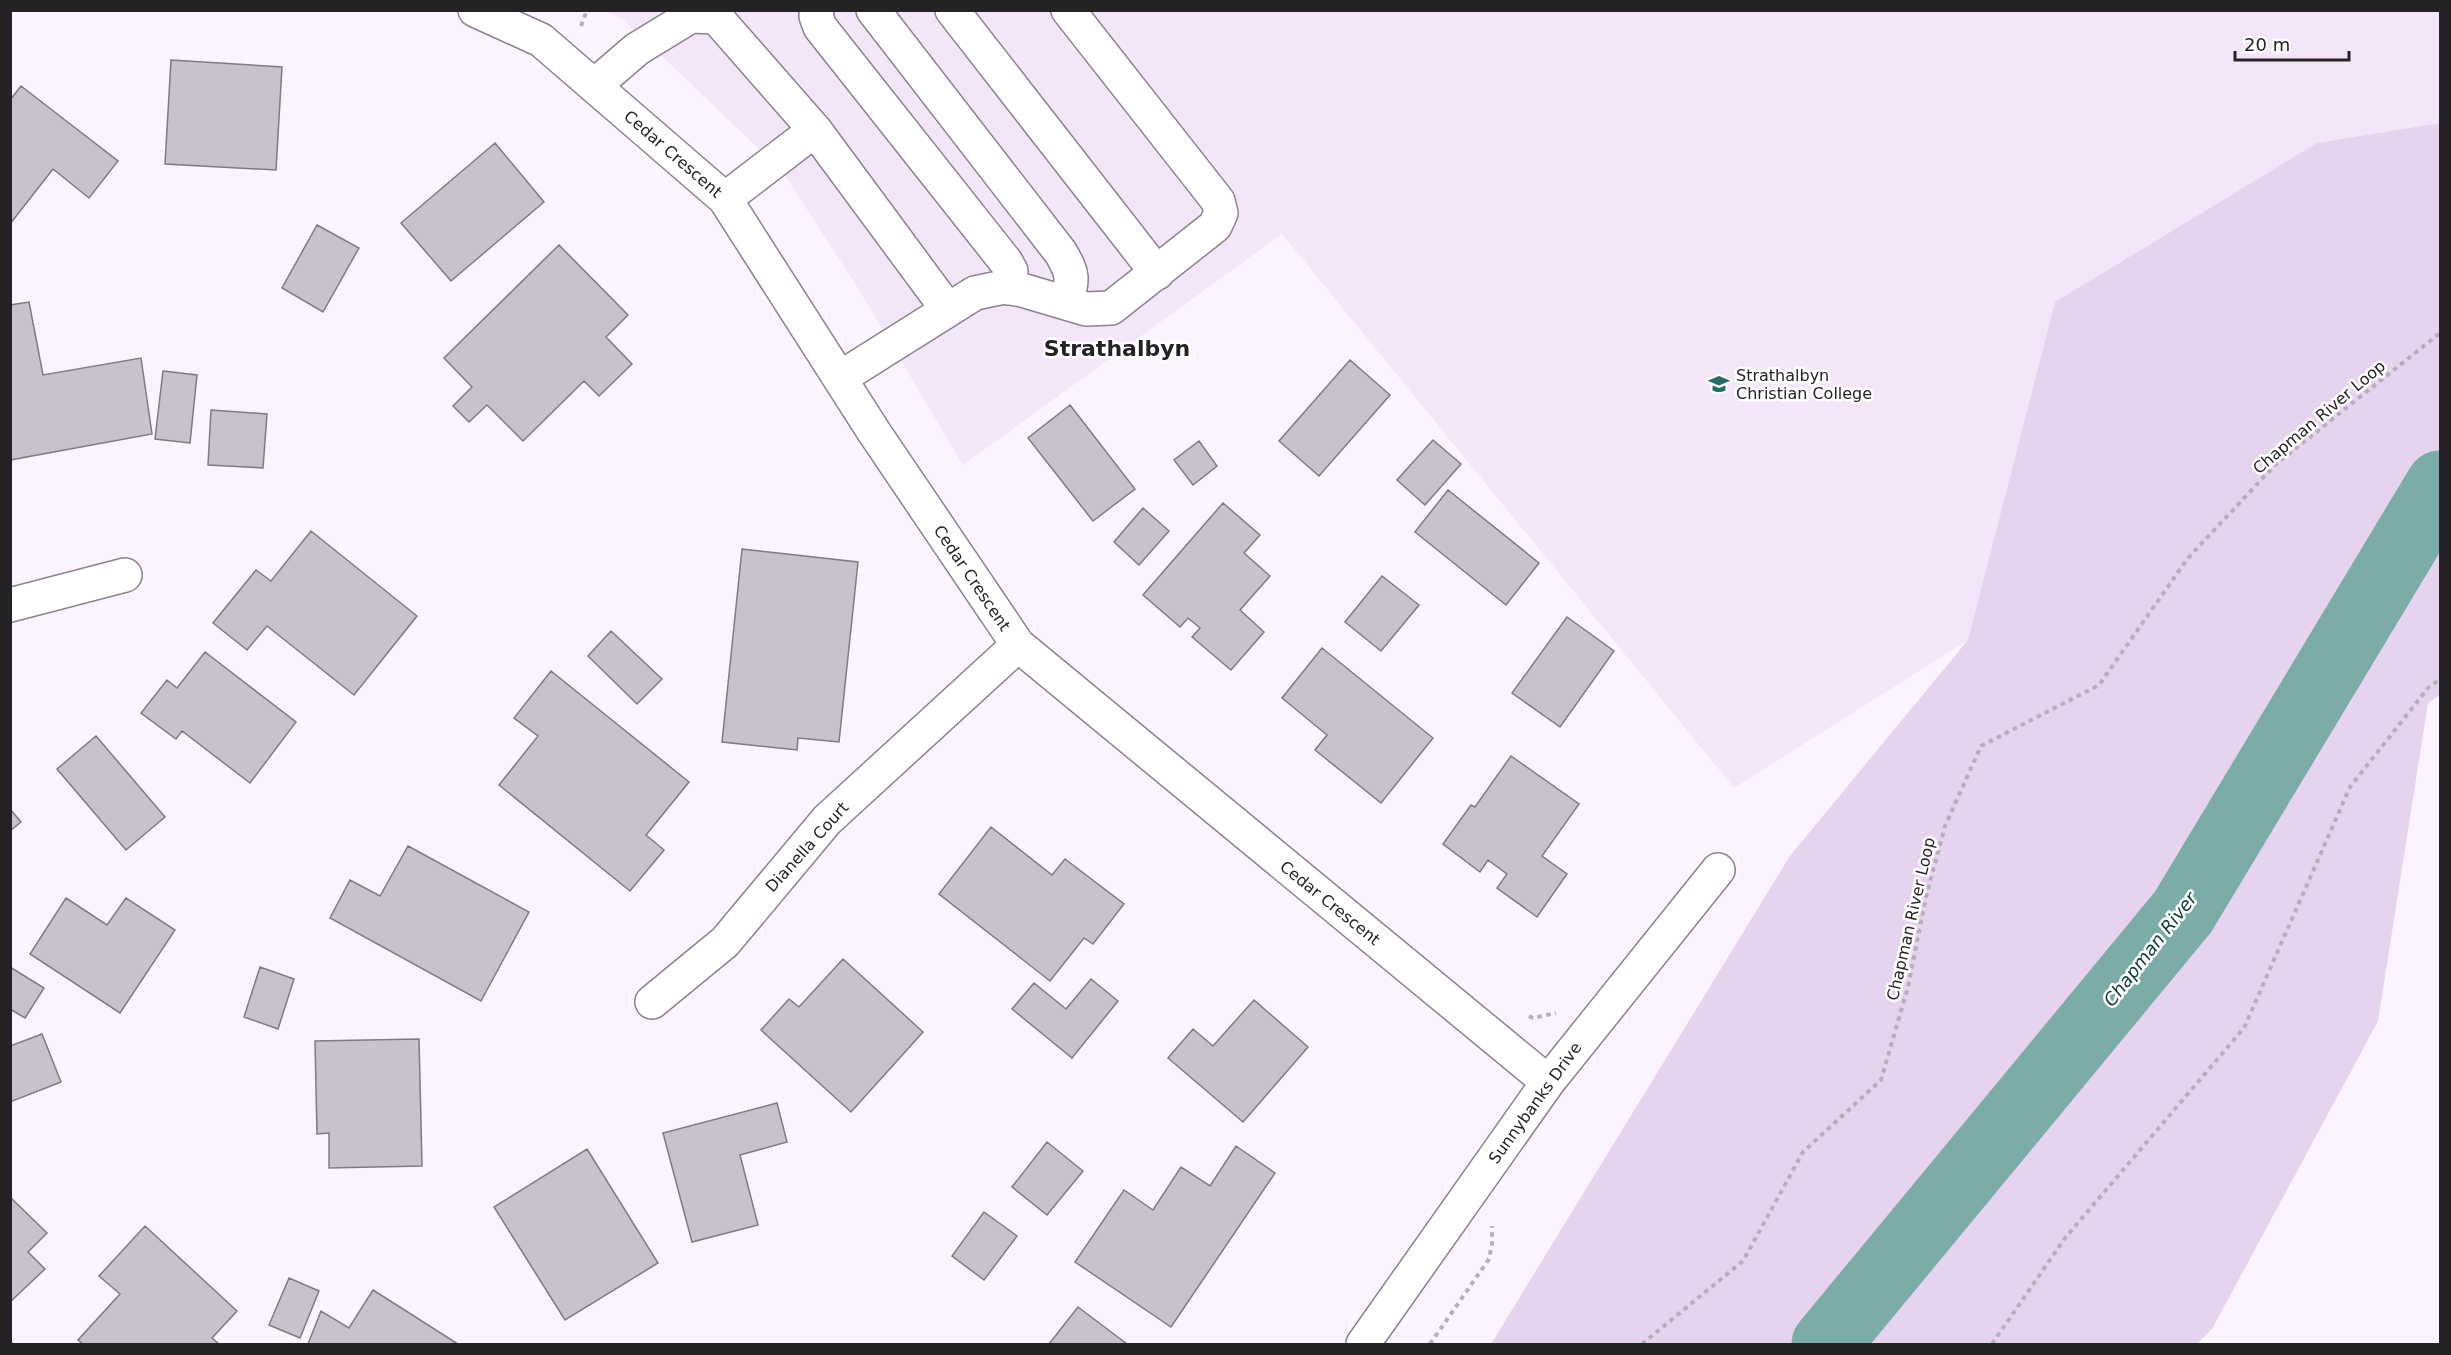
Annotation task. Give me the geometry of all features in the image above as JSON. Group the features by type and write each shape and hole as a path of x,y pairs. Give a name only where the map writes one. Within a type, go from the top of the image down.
{"street":[{"name":"Cedar Crescent","path":"475,10 541,40 725,199 840,378 1018,645 1548,1082"},
{"path":"817,10 816,16 820,27 1006,262 1011,271 1008,288"},
{"path":"873,10 1061,254 1071,272 1072,283 1066,303"},
{"path":"952,10 1157,273"},
{"path":"840,378 975,293 1008,288 1086,309 1111,308 1215,226 1221,213 1218,201 1068,10"},
{"path":"594,86 622,60 691,16 716,17 815,130 948,310"},
{"path":"725,199 815,130"},
{"path":"10,605 125,575"},
{"name":"Dianella Court","path":"652,1002 725,942 826,820 1018,645"},
{"name":"Sunnybanks Drive","path":"1363,1344 1548,1082 1718,870"}],"path":[{"path":"587,10 581,22 586,34 622,60"},
{"name":"Chapman River Loop","path":"1642,1344 1743,1261 1803,1152 1881,1080 1908,987 1926,897 1945,826 1981,746 2099,685 2188,558 2275,465 2440,333"},
{"path":"1992,1344 2065,1238 2244,1028 2350,787 2428,688 2440,679"},
{"path":"1524,1015 1533,1018 1564,1010"},
{"path":"1430,1344 1489,1259 1493,1221"}],"shaded area":[{"name":"Strathalbyn Christian College","path":"606,11 2440,11 2440,123 2317,143 2055,302 1968,640 1734,788 1282,234 963,465 856,285 782,171 624,20"},
{"path":"2440,123 2440,695 2428,703 2378,1021 2212,1329 2197,1344 1491,1344 1790,856 1968,640 2055,302 2317,143"}],"building":[{"path":"171,60 282,67 276,170 165,164"},
{"path":"21,86 118,161 89,198 53,169 10,224 10,100"},
{"path":"495,143 544,202 451,281 401,223"},
{"path":"317,225 359,248 323,312 282,288"},
{"path":"559,245 628,315 606,337 632,364 599,396 584,381 523,441 487,405 469,422 453,406 472,387 444,358"},
{"path":"29,302 43,375 141,358 152,434 10,460 10,305"},
{"path":"1350,360 1390,395 1319,476 1279,441"},
{"path":"163,371 197,375 190,443 155,439"},
{"path":"1070,405 1135,489 1093,521 1028,438"},
{"path":"211,410 267,414 263,468 208,465"},
{"path":"1433,440 1461,464 1425,505 1397,480"},
{"path":"1199,441 1217,466 1193,485 1174,460"},
{"path":"1448,490 1539,563 1506,605 1415,532"},
{"path":"1223,503 1260,535 1244,553 1270,576 1240,610 1264,632 1231,670 1192,637 1200,628 1188,618 1180,627 1143,595"},
{"path":"1143,508 1169,531 1139,565 1114,542"},
{"path":"311,531 417,616 354,695 267,626 247,650 213,623 256,570 271,581"},
{"path":"742,549 858,562 839,742 798,738 797,750 722,742"},
{"path":"1382,576 1419,605 1381,651 1345,622"},
{"path":"1567,617 1614,651 1560,727 1512,693"},
{"path":"611,631 662,679 637,704 588,656"},
{"path":"1322,648 1433,738 1381,803 1315,750 1327,735 1282,698"},
{"path":"205,652 296,722 250,783 182,731 176,739 141,713 167,680 177,688"},
{"path":"551,671 689,782 646,835 664,850 630,891 499,785 538,736 514,718"},
{"path":"96,736 165,817 126,850 57,769"},
{"path":"1511,756 1579,804 1542,856 1567,874 1537,917 1497,888 1507,874 1488,860 1480,872 1443,844 1471,805 1475,807"},
{"path":"10,809 21,822 10,831"},
{"path":"991,827 1052,875 1065,859 1124,904 1093,944 1084,938 1050,981 939,894"},
{"path":"408,846 529,912 481,1001 330,918 350,880 380,896"},
{"path":"66,898 107,925 126,898 175,930 120,1013 30,954"},
{"path":"843,959 923,1032 851,1112 761,1030 789,999 799,1007"},
{"path":"10,967 44,988 25,1018 10,1009"},
{"path":"260,967 294,979 278,1029 244,1017"},
{"path":"1091,979 1118,1001 1072,1058 1012,1009 1034,983 1066,1009"},
{"path":"1254,1000 1308,1047 1243,1122 1168,1058 1193,1029 1213,1046"},
{"path":"42,1034 61,1082 10,1102 10,1046"},
{"path":"419,1039 422,1166 329,1168 329,1133 317,1134 315,1041"},
{"path":"777,1103 787,1142 740,1155 758,1225 692,1242 663,1133"},
{"path":"1047,1142 1083,1171 1047,1215 1012,1187"},
{"path":"1236,1146 1275,1173 1171,1327 1075,1262 1124,1190 1153,1210 1181,1167 1210,1186"},
{"path":"587,1149 658,1263 565,1320 494,1207"},
{"path":"10,1197 47,1233 28,1252 45,1269 10,1302"},
{"path":"984,1212 1017,1236 984,1280 952,1256"},
{"path":"145,1226 237,1311 212,1338 219,1344 83,1344 78,1340 120,1294 99,1276"},
{"path":"289,1278 319,1291 300,1338 269,1325"},
{"path":"373,1290 458,1344 308,1344 321,1311 349,1328"},
{"path":"1078,1307 1127,1344 1049,1344"}],"waterway":[{"name":"Chapman River","path":"1826,1344 2183,912 2440,485"}],"place":[{"name":"Strathalbyn Christian College","path":"1719,384"}],"district":[{"name":"Strathalbyn","path":"1117,348"}]}
